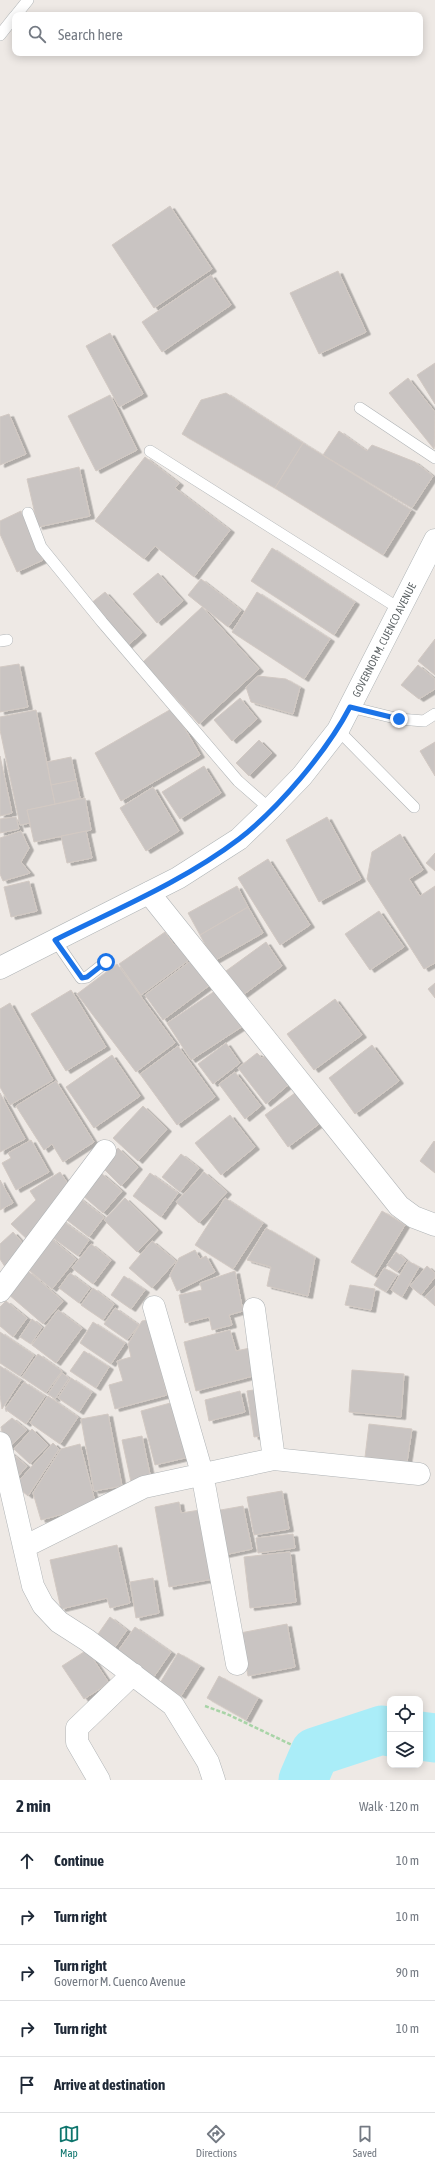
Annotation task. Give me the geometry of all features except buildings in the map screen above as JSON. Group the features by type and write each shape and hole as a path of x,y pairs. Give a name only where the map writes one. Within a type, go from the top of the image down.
{"street":[{"name":"GOVERNOR M. CUENCO AVENUE","path":"0,968 178,878 239,839 270,810 302,776 338,730 435,540"},
{"path":"149,893 399,1206 414,1218 435,1226"},
{"path":"0,1291 105,1151"},
{"path":"154,1307 202,1473 237,1664"},
{"path":"254,1309 274,1459"},
{"path":"0,1443 33,1586 43,1605 59,1622 87,1640 173,1705 208,1762 214,1780"},
{"path":"24,1547 144,1487 202,1473 274,1459 419,1474"},
{"path":"99,1780 76,1742 77,1728 133,1674"}],"lane":[{"path":"18,12 28,0"},
{"path":"0,35 12,20"},
{"path":"360,408 435,458"},
{"path":"150,451 400,609"},
{"path":"28,513 41,547 102,622 238,781 270,810"},
{"path":"350,707 399,719 424,721 435,714"},
{"path":"338,730 414,807"},
{"path":"55,940 82,978 87,977 106,962"}],"path":[{"path":"173,1705 204,1706 227,1714 292,1745"}],"waterway":[{"path":"303,1780 315,1752 382,1730 387,1731"},
{"path":"423,1736 435,1738"}],"route":[{"path":"106,962 87,977 82,978 55,940 178,878 239,839 270,810 302,776 338,730 350,707 399,719"}]}
